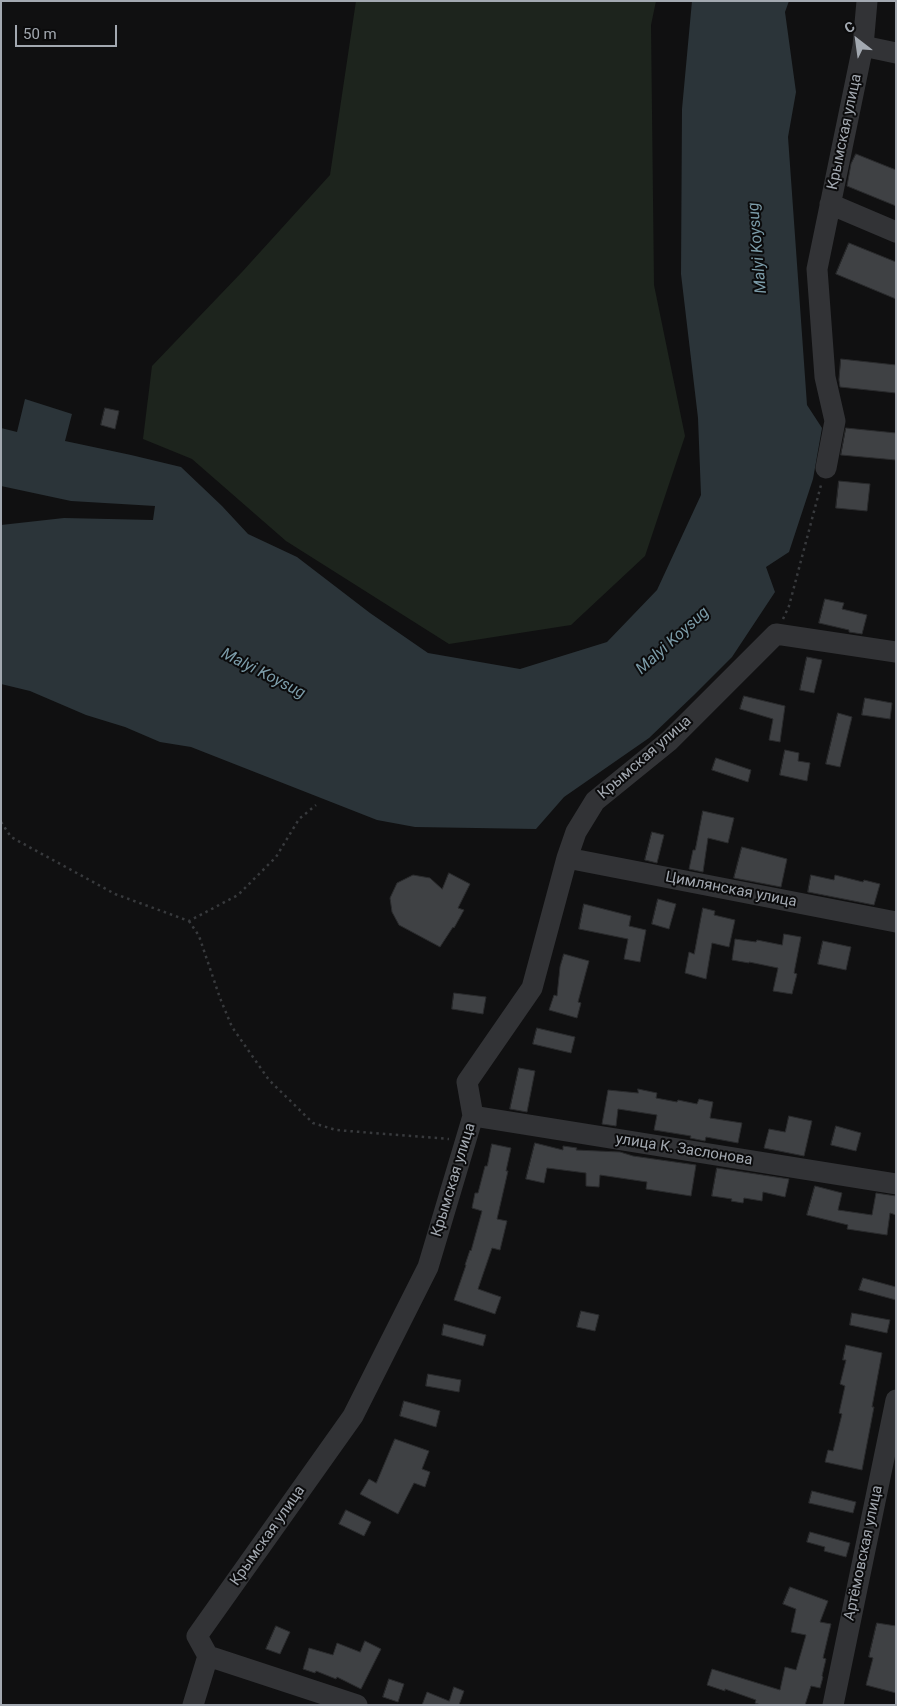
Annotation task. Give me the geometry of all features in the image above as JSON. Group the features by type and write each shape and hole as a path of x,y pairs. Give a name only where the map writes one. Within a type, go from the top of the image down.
{"street":[{"name":"Крымская улица","path":"826,468 835,421 825,377 817,268 863,46 867,1"},
{"path":"863,46 896,53"},
{"path":"830,204 896,232"},
{"name":"Крымская улица","path":"208,1656 198,1636 353,1416 428,1268 472,1116 467,1082 532,988 567,858 576,832 595,801 669,741 776,634"},
{"path":"776,634 896,652"},
{"name":"Цимлянская улица","path":"567,858 896,922"},
{"name":"улица К. Заслонова","path":"472,1116 896,1184"},
{"name":"Артёмовская улица","path":"833,1705 896,1400"},
{"path":"193,1705 208,1656 357,1705"}],"path":[{"path":"776,634 789,606 826,468"},
{"path":"189,921 238,895 276,857 299,819 316,805"},
{"path":"1,822 11,837 115,894 189,921 199,936 232,1027 269,1080 313,1122 336,1130 465,1141"}],"shaded area":[{"path":"356,1 656,1 651,25 654,285 685,436 645,556 571,625 449,644 286,541 192,459 143,439 152,366 242,272 330,175"}],"water":[{"name":"Malyi Koysug","path":"692,1 789,1 785,12 796,92 788,137 807,405 822,428 813,479 789,552 766,567 775,592 732,657 694,695 649,738 564,797 536,829 415,827 377,820 191,747 160,742 125,727 86,715 30,691 1,684 1,525 64,518 153,520 155,506 71,501 1,486 1,428 17,432 25,399 72,414 65,441 181,467 248,534 297,557 370,613 428,653 520,669 607,642 657,590 701,495 698,418 681,274 682,109"}],"building":[{"path":"856,154 896,170 896,206 847,186 851,164"},
{"path":"849,243 896,262 896,299 836,274"},
{"path":"841,359 896,365 896,393 840,387"},
{"path":"105,408 119,411 115,429 101,425"},
{"path":"846,428 896,433 896,460 841,455"},
{"path":"839,481 870,484 867,511 836,508"},
{"path":"825,599 844,603 842,609 867,615 862,634 819,623"},
{"path":"807,657 822,660 814,693 800,690"},
{"path":"744,696 785,706 780,742 769,740 773,719 740,709"},
{"path":"865,698 892,703 890,719 862,715"},
{"path":"838,713 852,717 840,767 826,764"},
{"path":"785,750 799,753 798,761 810,763 807,781 780,775"},
{"path":"716,758 751,770 748,782 712,770"},
{"path":"703,811 734,818 728,843 708,838 703,872 689,869"},
{"path":"652,832 664,835 657,863 645,860"},
{"path":"742,847 787,859 781,887 734,878"},
{"path":"449,873 470,884 458,908 464,910 440,947 399,925 392,912 390,898 397,883 413,875 430,878 442,889"},
{"path":"811,875 834,880 835,875 880,884 874,905 808,892"},
{"path":"658,899 676,904 669,929 652,924"},
{"path":"584,904 631,916 629,926 646,930 640,962 624,959 628,939 579,929"},
{"path":"703,908 715,911 714,915 735,920 729,947 712,943 706,979 685,973 689,952 694,954"},
{"path":"784,934 801,937 794,973 797,974 792,994 773,991 778,968 732,960 735,939 756,942 757,940 782,945"},
{"path":"823,941 851,947 846,970 818,964"},
{"path":"564,954 589,961 578,1002 581,1003 577,1018 549,1010 554,995 557,996 560,967"},
{"path":"454,993 486,997 483,1014 452,1009"},
{"path":"537,1028 575,1037 571,1053 533,1044"},
{"path":"519,1068 535,1071 527,1112 510,1109"},
{"path":"638,1089 657,1093 656,1098 677,1102 678,1100 697,1104 699,1099 713,1102 710,1118 742,1123 738,1143 706,1137 705,1141 690,1138 691,1136 654,1130 657,1115 618,1109 616,1126 602,1124 608,1090 638,1093"},
{"path":"789,1116 812,1121 804,1156 764,1148 769,1129 785,1132"},
{"path":"836,1126 861,1133 856,1151 831,1145"},
{"path":"535,1143 563,1150 563,1146 577,1148 576,1150 620,1152 633,1156 696,1165 691,1196 646,1189 647,1182 600,1175 599,1187 586,1186 586,1173 547,1168 544,1183 526,1179"},
{"path":"492,1144 511,1148 506,1171 508,1171 497,1219 507,1221 500,1250 492,1248 478,1289 501,1297 495,1314 454,1300 471,1251 482,1211 472,1208 475,1193 478,1193 485,1166 487,1166"},
{"path":"717,1168 789,1179 785,1197 763,1192 762,1201 744,1198 743,1203 712,1196"},
{"path":"815,1186 842,1193 838,1210 872,1215 876,1193 896,1196 896,1215 890,1213 887,1235 847,1229 848,1225 807,1215"},
{"path":"863,1278 896,1287 896,1300 859,1290"},
{"path":"581,1311 599,1315 595,1331 577,1327"},
{"path":"852,1313 890,1320 887,1333 850,1325"},
{"path":"444,1324 486,1335 483,1346 442,1335"},
{"path":"846,1345 882,1353 862,1470 825,1462 828,1450 833,1451 842,1414 839,1413 845,1386 840,1384 846,1360 843,1360"},
{"path":"428,1374 461,1380 459,1392 426,1386"},
{"path":"404,1401 440,1411 436,1427 400,1416"},
{"path":"395,1439 429,1451 422,1469 430,1472 425,1487 414,1483 398,1514 360,1494 369,1479 376,1483"},
{"path":"812,1491 856,1502 853,1513 809,1503"},
{"path":"346,1510 371,1522 364,1536 339,1524"},
{"path":"810,1532 850,1543 846,1557 824,1551 825,1547 807,1542"},
{"path":"790,1587 828,1601 820,1622 831,1624 823,1658 826,1659 820,1688 811,1686 805,1705 761,1705 755,1703 756,1700 707,1685 712,1669 780,1690 785,1667 796,1670 806,1635 791,1632 796,1609 783,1604"},
{"path":"877,1623 896,1626 896,1693 866,1685 873,1658 869,1657"},
{"path":"276,1626 290,1632 280,1654 266,1649"},
{"path":"365,1641 381,1649 361,1689 337,1677 336,1679 316,1671 315,1673 303,1669 309,1648 333,1655 337,1643 360,1652"},
{"path":"389,1679 404,1684 398,1702 383,1697"},
{"path":"454,1687 464,1691 459,1705 422,1705 427,1692 449,1701"}]}
